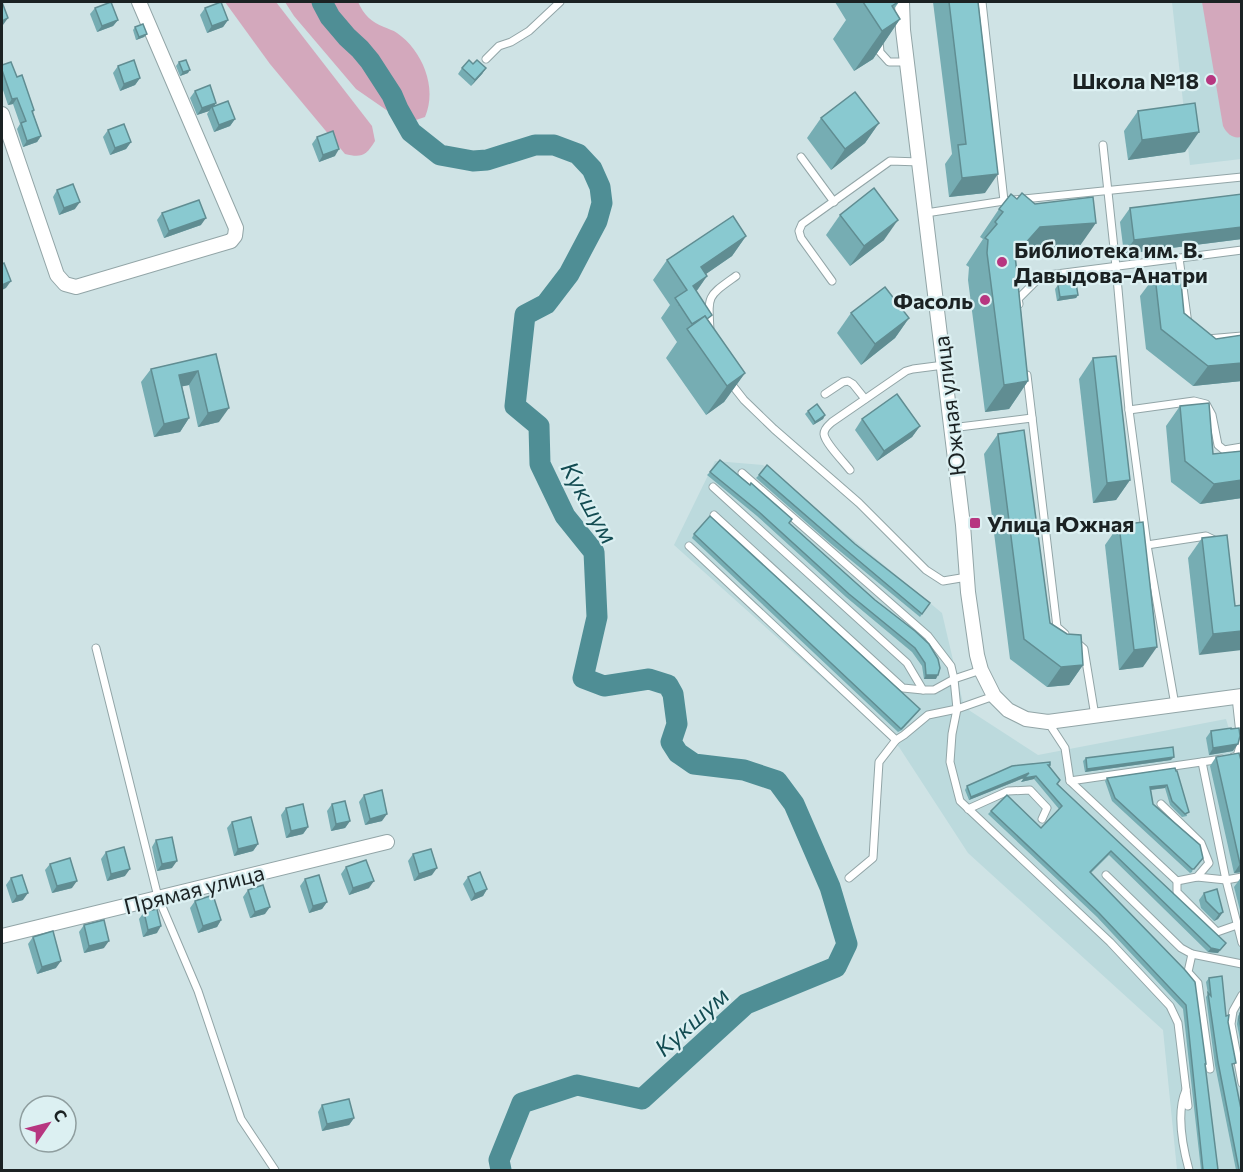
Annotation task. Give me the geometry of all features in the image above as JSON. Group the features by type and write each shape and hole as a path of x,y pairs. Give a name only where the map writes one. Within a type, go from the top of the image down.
{"street":[{"path":"2,114 57,275 64,284 76,287 231,241 235,236 236,228 139,2"},
{"name":"Южная улица","path":"902,2 903,30 963,525 969,603 981,670 994,696 1008,710 1026,719 1048,722"},
{"path":"1048,722 1239,697"},
{"name":"Прямая улица","path":"2,936 387,842"}],"lane":[{"path":"486,59 499,46 529,31 560,2"},
{"path":"982,2 1004,201"},
{"path":"878,32 880,52 889,62 907,62"},
{"path":"1103,145 1129,410 1147,545 1175,705"},
{"path":"801,157 834,202"},
{"path":"832,281 801,238 799,231 802,224 890,160 920,162"},
{"path":"926,213 1004,201 1242,177"},
{"path":"1020,309 1018,299 1041,276 1242,250"},
{"path":"1179,258 1188,327 1206,339 1242,336"},
{"path":"710,337 708,302 714,292 736,276"},
{"path":"1026,364 1057,627 1084,648 1095,716"},
{"path":"850,470 826,440 825,428 906,371 944,365"},
{"path":"1114,368 1125,367"},
{"path":"725,375 744,400 859,503 926,570 943,581 968,577"},
{"path":"825,394 848,381 865,399"},
{"path":"1129,410 1194,401 1206,404 1212,415 1218,445 1224,450 1242,447"},
{"path":"951,428 1032,418"},
{"path":"742,472 928,636 951,666 957,709 950,762 960,801 1110,942 1170,1006 1178,1023 1188,1106"},
{"path":"714,487 907,663 923,690"},
{"path":"714,515 903,688 934,690 954,679 981,670"},
{"path":"1147,545 1206,536 1215,539 1221,548"},
{"path":"689,546 896,740"},
{"path":"96,648 158,897 198,991 242,1119 275,1170"},
{"path":"849,878 873,858 879,762 896,740 928,715 957,709 994,696"},
{"path":"1239,697 1241,743 1237,756 1239,766"},
{"path":"1048,722 1065,748 1071,781 1177,880 1177,892 1217,932 1237,925"},
{"path":"1071,781 1237,756"},
{"path":"1202,762 1241,943"},
{"path":"968,808 1008,791 1030,790 1047,808 1042,819"},
{"path":"1161,804 1201,843 1209,863 1197,876"},
{"path":"1106,875 1181,948 1192,954 1242,964"},
{"path":"1177,880 1197,876 1226,880 1242,877"},
{"path":"1192,954 1188,972 1198,983 1210,1070"},
{"path":"1242,995 1233,1011 1231,1024 1242,1083"},
{"path":"1186,1090 1182,1098 1182,1114 1184,1150 1189,1170"}],"shaded area":[{"path":"225,2 276,2 372,126 375,141 369,150 359,156 345,154 270,64"},
{"path":"285,2 358,2 365,14 372,20 406,40 420,59 428,82 429,106 425,117 413,121 395,116 356,89 294,16"},
{"name":"Школа №18","path":"1172,2 1241,2 1241,159 1190,165"},
{"path":"1202,2 1241,2 1241,137 1230,135 1223,126"},
{"path":"715,461 763,465 942,613 964,707 1038,755 1226,719 1242,772 1241,1170 1177,1170 1163,1030 968,853 899,747 674,545"}],"building":[{"path":"2,2 8,18 2,21"},
{"path":"111,2 118,20 102,26 95,8"},
{"path":"221,2 228,20 212,26 205,8"},
{"path":"863,2 898,2 892,6 900,19 882,31"},
{"path":"949,2 978,2 998,174 962,178 958,145 966,144"},
{"path":"143,24 147,34 139,37 135,27"},
{"path":"134,60 140,78 124,84 118,66"},
{"path":"186,60 190,70 183,72 179,62"},
{"path":"469,60 473,64 477,60 486,68 475,80 462,68"},
{"path":"11,62 17,77 22,75 41,136 27,141 21,123 26,121 17,98 12,99 2,70 2,65"},
{"path":"210,85 216,103 202,108 195,91"},
{"path":"855,92 879,123 845,149 821,118"},
{"path":"228,101 235,119 219,125 212,107"},
{"path":"1195,103 1199,132 1142,140 1138,111"},
{"path":"124,124 131,142 115,148 108,130"},
{"path":"333,131 339,149 323,155 317,137"},
{"path":"73,184 80,202 64,208 57,190"},
{"path":"874,188 898,220 864,246 840,215"},
{"path":"1022,193 1035,204 1093,197 1096,223 1040,227 1015,255 1028,381 1004,385 987,253 988,240 985,238 997,224 995,222 1003,212 999,209 1011,194 1017,199"},
{"path":"1242,194 1242,227 1134,240 1130,208"},
{"path":"199,200 206,218 169,231 162,213"},
{"path":"733,216 746,236 701,267 707,276 693,286 712,315 707,319 705,316 692,324 675,298 687,290 667,260"},
{"path":"4,263 11,281 2,285 2,264"},
{"path":"1180,272 1184,313 1216,339 1242,335 1242,363 1208,366 1161,329 1155,276"},
{"path":"1076,283 1078,295 1060,297 1058,285"},
{"path":"885,287 909,318 875,344 851,313"},
{"path":"705,316 745,373 727,386 687,329"},
{"path":"216,354 229,408 208,413 198,371 179,375 189,418 164,424 151,369"},
{"path":"1116,356 1130,480 1107,483 1093,358"},
{"path":"897,394 920,426 884,451 862,419"},
{"path":"1209,403 1213,454 1242,451 1242,480 1214,484 1185,461 1180,406"},
{"path":"817,404 825,415 815,422 808,411"},
{"path":"1024,430 1050,623 1067,634 1081,635 1083,665 1061,667 1024,639 998,434"},
{"path":"720,460 750,485 751,483 792,519 789,523 875,600 929,644 938,659 940,668 938,675 926,675 925,663 915,648 849,594 759,512 710,472"},
{"path":"767,465 855,544 930,603 922,614 759,475"},
{"path":"710,516 920,709 901,729 694,534"},
{"path":"1143,522 1157,647 1134,650 1119,525"},
{"path":"1227,535 1235,606 1242,605 1242,631 1213,634 1202,538"},
{"path":"1239,728 1238,744 1213,748 1211,731"},
{"path":"1173,747 1174,757 1087,769 1086,758"},
{"path":"1239,753 1242,764 1242,864 1240,864 1216,757"},
{"path":"1050,762 1048,765 1060,780 1057,784 1226,943 1220,950 1211,948 1111,851 1090,872 1195,982 1218,1170 1203,1170 1186,1005 1099,913 991,811 1007,795 1041,828 1062,806 1036,776 1024,778 1029,773 971,797 967,786 1012,766"},
{"path":"1175,768 1189,812 1185,814 1172,801 1167,785 1150,787 1153,804 1200,845 1203,858 1194,869 1115,798 1107,778"},
{"path":"382,790 387,814 370,819 364,795"},
{"path":"345,801 350,821 336,824 332,804"},
{"path":"303,804 308,827 291,831 286,808"},
{"path":"251,817 258,844 238,849 232,822"},
{"path":"172,837 177,861 162,864 156,840"},
{"path":"124,847 130,869 111,874 106,852"},
{"path":"431,849 437,868 419,874 413,854"},
{"path":"70,858 77,881 57,886 50,864"},
{"path":"366,860 374,881 353,888 346,867"},
{"path":"480,872 487,889 475,894 468,877"},
{"path":"22,875 28,893 17,896 11,878"},
{"path":"319,875 327,902 313,906 305,879"},
{"path":"263,885 270,907 255,912 248,890"},
{"path":"1217,889 1223,912 1219,914 1206,901 1204,893"},
{"path":"213,895 221,920 203,926 195,901"},
{"path":"157,909 161,926 148,930 144,912"},
{"path":"104,920 109,941 89,946 84,925"},
{"path":"53,931 61,961 42,967 33,937"},
{"path":"1222,976 1226,1016 1229,1015 1228,1022 1236,1063 1232,1064 1242,1114 1242,1170 1239,1170 1218,1062 1208,993 1211,996 1209,978"},
{"path":"1240,1013 1242,1013 1242,1033 1239,1020"},
{"path":"349,1099 354,1118 327,1124 322,1105"}],"waterway":[{"name":"Кукшум","path":"322,2 330,17 370,61 392,95 411,132 440,155 473,161 487,160 535,145 554,145 578,154 592,169 600,187 602,203 597,221 569,274 546,304 525,315 515,406 539,426 540,464 565,516 594,552 597,617 583,678 604,686 649,679 668,685 673,694 677,724 671,742 678,753 694,764 744,770 777,781 794,804 830,887 847,944 836,967 746,1004 642,1099 577,1085 522,1103 499,1160 501,1170"}],"place":[{"name":"Школа №18","path":"1211,80"},
{"name":"Библиотека им. В. Давыдова-Анатри","path":"1002,262"},
{"name":"Фасоль","path":"985,300"},
{"name":"Улица Южная","path":"975,523"}]}
